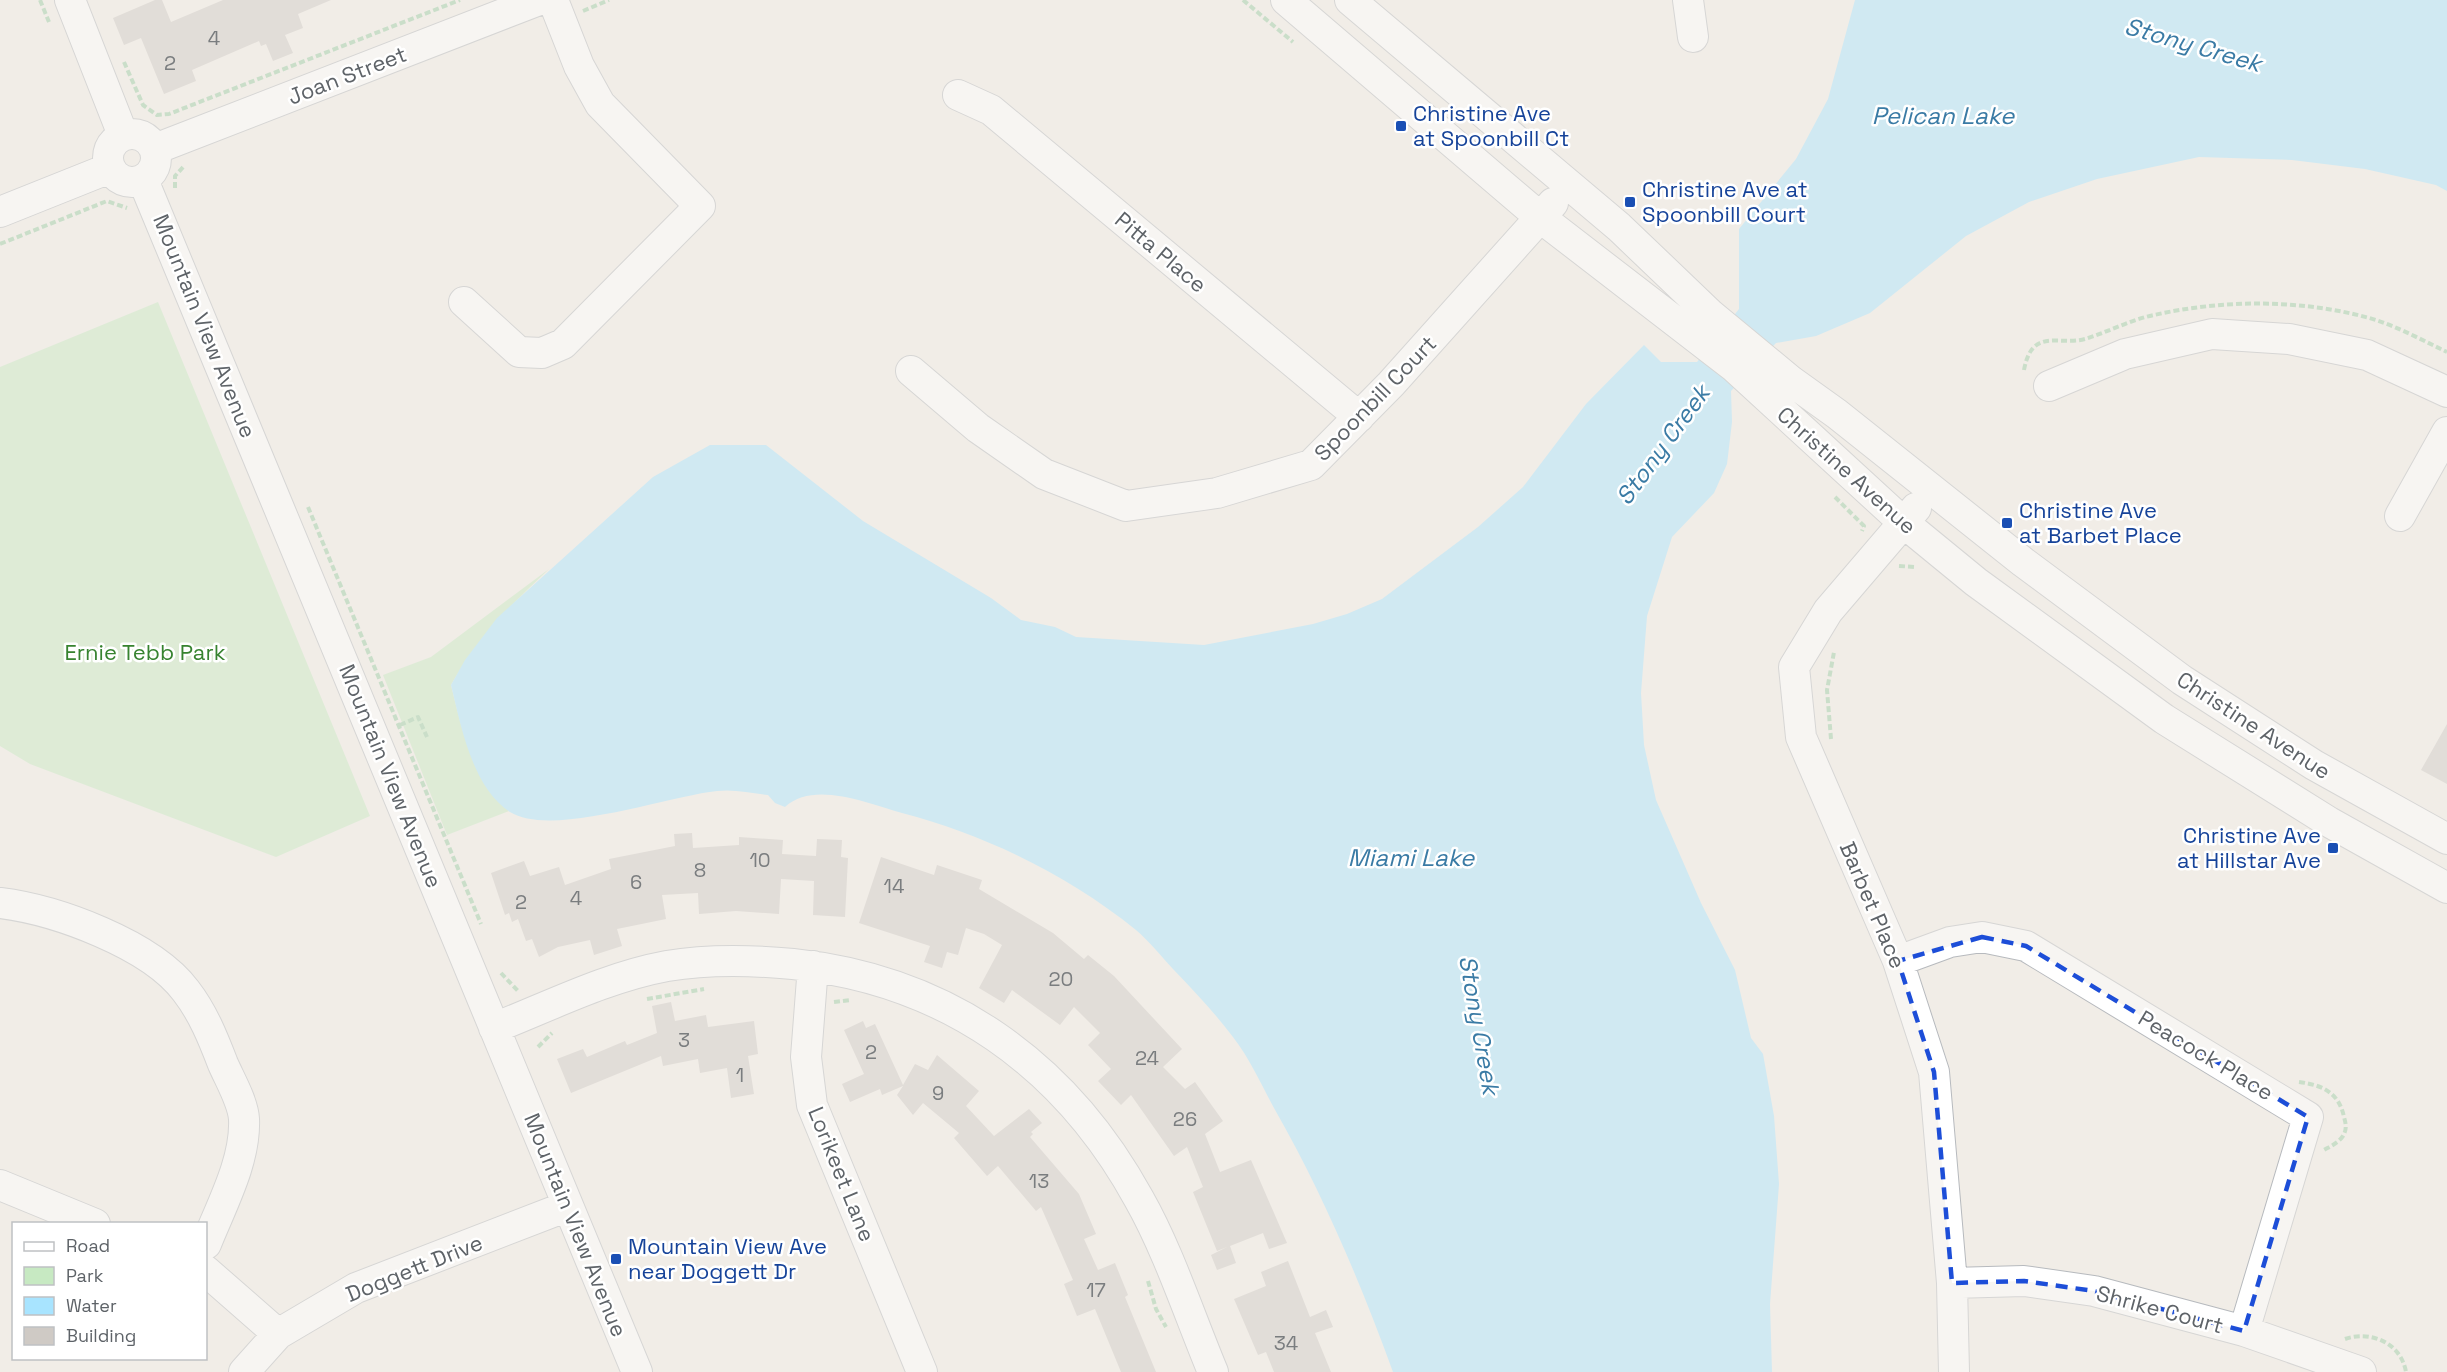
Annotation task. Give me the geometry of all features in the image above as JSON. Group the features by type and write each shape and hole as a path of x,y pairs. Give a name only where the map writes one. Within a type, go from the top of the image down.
{"street":[{"path":"70,0 123,135"},
{"name":"Joan Street","path":"155,149 539,0"},
{"path":"464,302 519,352 542,352 563,344 700,206 600,104 579,66 553,0"},
{"name":"Christine Avenue","path":"1286,0 1541,218 1702,324 1782,391 1930,489 2023,562 2182,680 2314,765 2447,839"},
{"name":"Christine Avenue","path":"1350,0 1619,226 1702,324"},
{"path":"1688,0 1693,37"},
{"name":"Pitta Place","path":"958,95 991,110 1359,417"},
{"path":"139,134 146,137 155,149 154,170 144,180 136,182 121,180 110,168 108,153 111,146 123,135 139,134"},
{"path":"0,212 110,168"},
{"name":"Mountain View Avenue","path":"144,180 361,699 637,1372"},
{"name":"Spoonbill Court","path":"911,371 978,428 1044,474 1126,506 1217,493 1311,465 1359,417 1541,218 1569,184"},
{"path":"2049,386 2125,354 2212,334 2289,339 2367,355 2447,392"},
{"name":"Christine Avenue","path":"1782,391 1904,523 1985,588 2164,719 2329,822 2447,888"},
{"path":"2400,516 2447,432"},
{"name":"Barbet Place","path":"1930,489 1904,523 1828,611 1794,667 1801,737 1898,961 1934,1072 1952,1283 1954,1372"},
{"path":"0,903 22,906 54,915 135,950 170,975 185,989 204,1016 244,1117 243,1141 237,1162 207,1241"},
{"name":"Peacock Place","path":"1898,961 1950,942 1982,937 2025,946 2308,1117 2244,1331"},
{"path":"494,1028 616,980 667,966 706,961 753,960 813,966 866,976 923,994 978,1024 1047,1077 1097,1133 1140,1200 1213,1372"},
{"name":"Lorikeet Lane","path":"813,966 806,1057 813,1105 922,1372"},
{"path":"0,1185 90,1222"},
{"name":"Doggett Drive","path":"244,1372 278,1334 356,1288 568,1206"},
{"path":"207,1272 278,1334"},
{"name":"Shrike Court","path":"1952,1283 2024,1281 2094,1291 2244,1331 2361,1372"}],"path":[{"path":"40,0 49,21"},
{"path":"139,97 143,105 157,115 169,114 460,0"},
{"path":"582,11 609,0"},
{"path":"0,244 107,201 128,208"},
{"name":"Mountain View Avenue","path":"306,502 485,933"},
{"path":"1895,568 1912,565 1919,569"},
{"path":"1835,750 1829,729 1827,690 1836,644"},
{"path":"400,725 418,717 427,737"},
{"path":"498,965 502,976 518,991"},
{"path":"640,1000 712,988"},
{"path":"831,1002 856,1000"},
{"path":"538,1047 551,1034 561,1030"},
{"path":"2296,1082 2323,1087 2333,1094 2342,1106 2346,1127 2343,1135 2322,1151"},
{"path":"1145,1275 1156,1309 1168,1331"},
{"path":"2338,1342 2360,1336 2389,1343 2400,1355 2406,1372"}],"highlighted area":[{"path":"1982,937 2026,946 2308,1117 2244,1331 2094,1291 2024,1281 1952,1283 1934,1072 1898,961"}],"green space":[{"name":"Ernie Tebb Park","path":"158,302 370,816 276,857 30,764 0,746 0,367"},
{"path":"549,569 484,637 451,685 465,738 477,767 509,811 447,835 383,675 431,657"}],"water":[{"name":"Miami Lake","path":"1855,0 2447,0 2447,191 2436,185 2365,169 2292,160 2199,157 2097,179 2029,202 1966,236 1870,313 1816,336 1776,343 1731,391 1732,422 1727,464 1714,493 1672,537 1647,616 1641,693 1644,745 1656,800 1701,903 1735,970 1751,1038 1763,1054 1774,1116 1779,1184 1770,1304 1772,1372 1393,1372 1354,1271 1324,1204 1245,1054 1219,1019 1136,930 1083,892 995,845 933,822 842,796 811,795 797,799 785,807 775,803 768,795 717,791 581,818 529,819 510,812 497,801 477,772 464,737 451,685 465,660 497,618 653,477 710,445 766,445 863,521 991,598 1021,620 1055,627 1076,637 1204,645 1313,624 1347,614 1382,599 1478,527 1523,487 1586,404 1644,345 1661,362 1697,362 1739,309 1739,229 1796,159 1828,99"}],"building":[{"path":"155,0 162,0 171,22 223,0 331,0 298,14 303,28 285,35 293,53 273,61 266,44 261,46 259,41 192,70 196,81 164,94 141,38 124,45 113,18"},
{"path":"2447,724 2447,784 2421,770"},
{"path":"692,833 693,848 739,845 739,837 783,840 782,854 816,856 817,839 842,840 841,857 848,858 845,917 813,915 814,881 781,879 779,914 736,911 699,914 698,893 662,895 666,919 617,929 622,946 594,955 590,940 558,947 539,957 532,939 526,941 518,919 512,922 509,913 505,915 491,873 524,861 530,876 559,867 565,885 611,869 609,859 675,846 674,834"},
{"path":"881,857 934,875 937,865 982,880 979,889 1053,933 1084,959 1088,955 1114,976 1182,1049 1163,1067 1185,1089 1195,1082 1223,1121 1205,1134 1220,1172 1251,1160 1287,1243 1269,1249 1263,1233 1230,1246 1236,1263 1217,1270 1211,1255 1227,1247 1217,1251 1193,1192 1203,1187 1187,1147 1174,1156 1131,1095 1121,1105 1098,1081 1111,1069 1088,1045 1100,1033 1074,1007 1060,1025 1012,990 1004,1003 979,988 1002,945 984,934 966,928 958,955 947,952 942,968 924,962 930,946 859,923"},
{"path":"671,1002 675,1021 706,1015 708,1027 754,1021 758,1054 748,1056 754,1094 731,1098 727,1068 700,1073 698,1059 663,1066 661,1056 571,1093 557,1059 583,1049 587,1057 625,1041 627,1045 657,1033 652,1006"},
{"path":"863,1021 866,1028 875,1024 903,1085 915,1064 928,1070 937,1055 979,1091 966,1106 994,1136 1029,1109 1042,1123 1031,1132 1033,1134 1030,1137 1079,1194 1096,1234 1084,1239 1098,1270 1115,1263 1128,1295 1125,1297 1156,1372 1121,1372 1095,1309 1077,1316 1064,1284 1073,1280 1041,1207 1036,1211 998,1166 987,1176 954,1138 959,1133 923,1103 913,1115 897,1095 903,1086 882,1095 880,1089 850,1102 842,1084 864,1074 844,1030"},
{"path":"1288,1261 1310,1317 1326,1310 1333,1327 1315,1333 1331,1372 1274,1372 1266,1352 1258,1355 1234,1299 1266,1286 1261,1272"}],"place":[{"name":"Christine Ave at Spoonbill Ct","path":"1401,126"},
{"name":"Christine Ave at Spoonbill Court","path":"1630,202"},
{"name":"Christine Ave at Barbet Place","path":"2007,523"},
{"name":"Christine Ave at Hillstar Ave","path":"2333,848"},
{"name":"Mountain View Ave near Doggett Dr","path":"616,1259"}],"water label":[{"name":"Stony Creek","path":"2193,45"},
{"name":"Pelican Lake","path":"1943,116"},
{"name":"Stony Creek","path":"1663,445"},
{"name":"Stony Creek","path":"1479,1025"}]}
